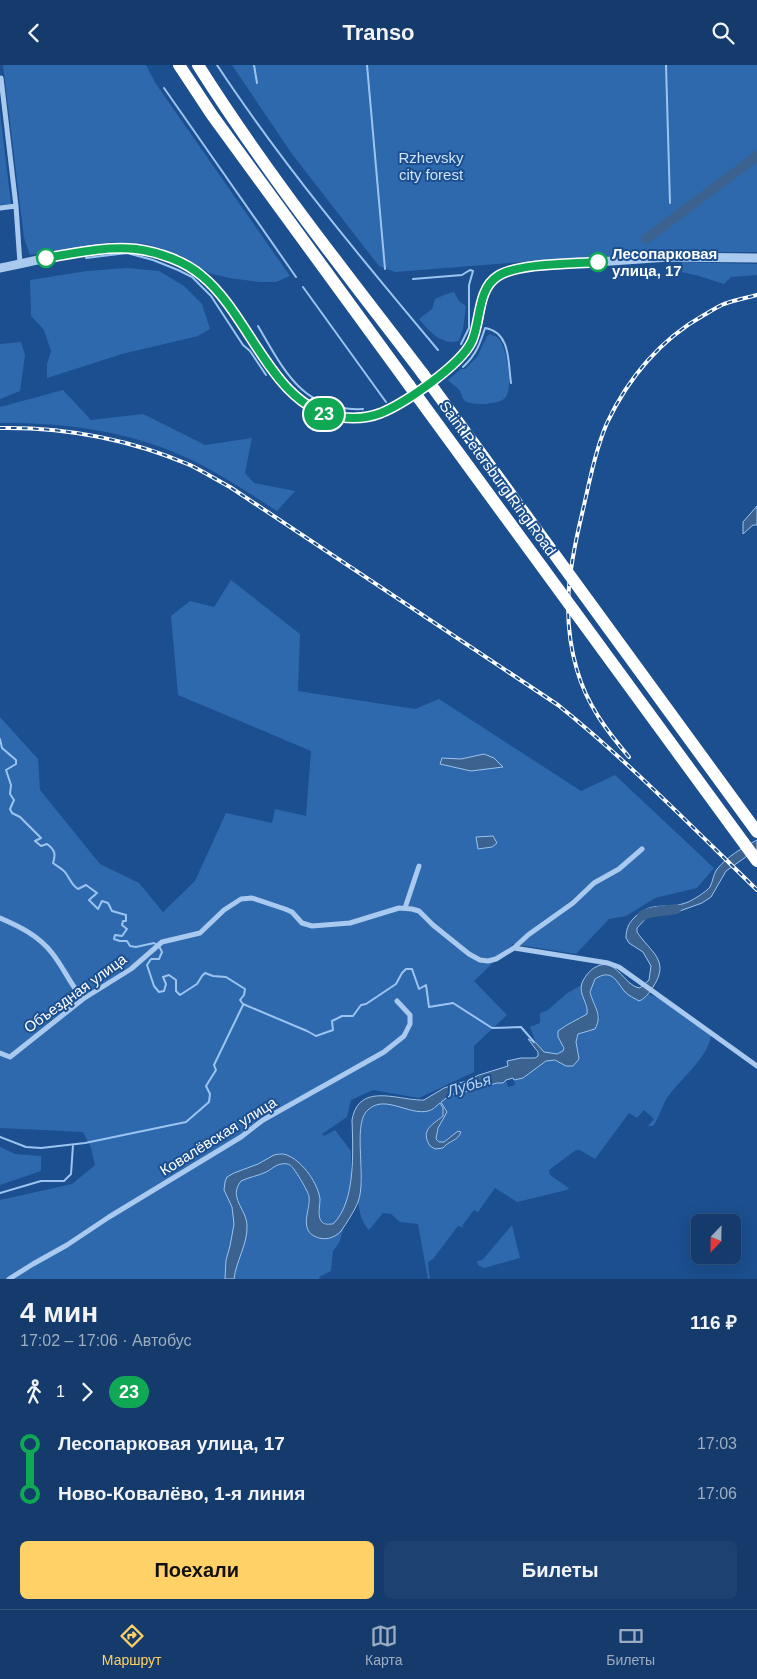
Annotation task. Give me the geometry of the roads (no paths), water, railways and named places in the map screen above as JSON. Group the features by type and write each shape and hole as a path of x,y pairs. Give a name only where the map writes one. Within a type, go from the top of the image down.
{"highway":[{"name":"Saint Petersburg Ring Road","path":"179,65 212,115 757,861"},
{"name":"Saint Petersburg Ring Road","path":"198,65 222,103 284,189 424,374 757,832"}],"street":[{"path":"1,78 16,206 20,264"},
{"path":"0,208 16,206"},
{"path":"0,268 71,253 111,249 144,250 177,261 201,275 221,295 282,383 294,396 320,413 352,418 372,415 390,409 426,385 460,358 472,342 484,295 495,277 501,274 527,267 642,259 757,257"},
{"path":"419,866 405,908 419,911 469,954 480,961 488,961 496,959 514,948 528,935 573,903 594,883 619,869 642,849"},
{"name":"Объездная улица","path":"0,1053 10,1057 83,999 131,969 162,942 200,933 224,910 242,899 252,898 286,909 292,912 302,923 312,926 350,923 391,910 405,908"},
{"path":"0,918 19,926 44,943 53,953 72,986 83,999"},
{"path":"514,948 608,963 619,967 757,1066"},
{"name":"Ковалёвская улица","path":"9,1279 241,1137 263,1120 384,1052 400,1040 407,1032 410,1024 410,1015 396,1001"}],"water":[{"path":"757,506 757,525 753,525 743,534 743,522"},
{"path":"484,754 494,758 503,767 471,771 440,764 442,758 461,759"},
{"path":"493,836 497,843 492,847 478,849 476,837"},
{"path":"757,840 757,849 726,871 711,897 702,903 677,912 656,912 648,916 637,928 637,932 657,957 660,970 653,987 645,997 639,1001 632,997 610,975 595,979 590,992 598,1015 597,1024 595,1029 578,1034 576,1042 579,1059 573,1066 566,1066 555,1060 546,1061 523,1078 514,1080 513,1078 503,1083 449,1096 441,1102 447,1112 438,1128 436,1139 439,1142 444,1142 458,1131 461,1132 458,1137 443,1148 435,1149 430,1146 426,1136 431,1125 443,1116 443,1108 440,1103 433,1109 420,1112 388,1104 380,1104 373,1106 366,1112 362,1120 360,1141 361,1180 358,1202 341,1231 335,1236 321,1238 314,1236 307,1228 308,1194 301,1179 290,1165 280,1164 268,1171 241,1181 236,1193 246,1219 247,1232 234,1279 225,1279 226,1260 234,1224 232,1207 224,1190 227,1177 274,1155 287,1155 295,1159 305,1169 313,1181 319,1193 320,1220 324,1224 333,1224 346,1203 352,1175 352,1120 356,1108 363,1101 371,1097 381,1096 424,1100 444,1088 508,1066 507,1061 535,1058 538,1056 538,1052 528,1039 536,1043 544,1052 557,1054 563,1051 564,1048 558,1037 558,1031 587,1014 581,987 584,979 592,969 608,965 634,986 640,988 649,980 651,966 643,952 629,943 626,938 628,927 634,918 647,909 673,906 699,896 710,887 721,864"}],"waterway":[{"path":"217,65 296,175 438,350"},
{"path":"254,65 257,83"},
{"path":"367,65 385,269"},
{"path":"666,65 670,203"},
{"path":"164,88 296,277"},
{"path":"646,239 757,156"},
{"path":"86,258 127,253 153,260 192,277 211,296 243,345 250,351 266,375"},
{"path":"413,279 462,275 470,270 473,271 469,285 469,328 461,344"},
{"path":"303,287 386,402"},
{"path":"258,326 277,359 298,386 325,404 342,408 363,409"},
{"path":"463,367 477,349 485,328 500,335 504,342 507,349 511,383"},
{"path":"0,739 2,748 16,760 16,764 6,770 11,785 10,794 14,800 10,809 12,813 20,817 41,838 35,841 41,846 47,844 52,848 55,855 53,863 64,871 74,886 78,889 86,885 97,893 89,900 98,909 102,901 108,903 112,911 126,915 126,921 123,921 122,925 127,929 122,936 115,935 114,939 127,941 130,946 136,947 154,943 159,946 162,952 159,959 151,959 147,965 154,986 159,992 164,991 166,984 163,977 169,975 176,980 176,991 180,995 197,984 205,973 226,977 245,989 244,995 240,1000 243,1004 316,1036 333,1030 332,1021 342,1016 353,1016 361,1005 366,1004 396,984 406,969 412,969 419,989 426,985 429,1007 453,1003 492,1028 521,1027 534,1042"},
{"name":"Лубья","path":"642,916 653,912 676,909"},
{"path":"0,1137 26,1147 41,1148 85,1143 186,1122 209,1102 210,1094 206,1086 216,1070 214,1065 243,1005"},
{"path":"0,1193 41,1181 64,1181 71,1174 73,1145"}],"railway":[{"path":"629,757 606,727 586,695 577,670 569,630 570,573 577,534 596,456 615,406 647,361 688,325 716,308 757,295"},
{"path":"0,428 73,432 144,448 190,465 230,487 558,705 635,772 757,890"}],"place":[{"name":"Лесопарковая улица, 17","path":"598,262"}],"park label":[{"name":"Rzhevsky city forest","path":"431,166"}]}
